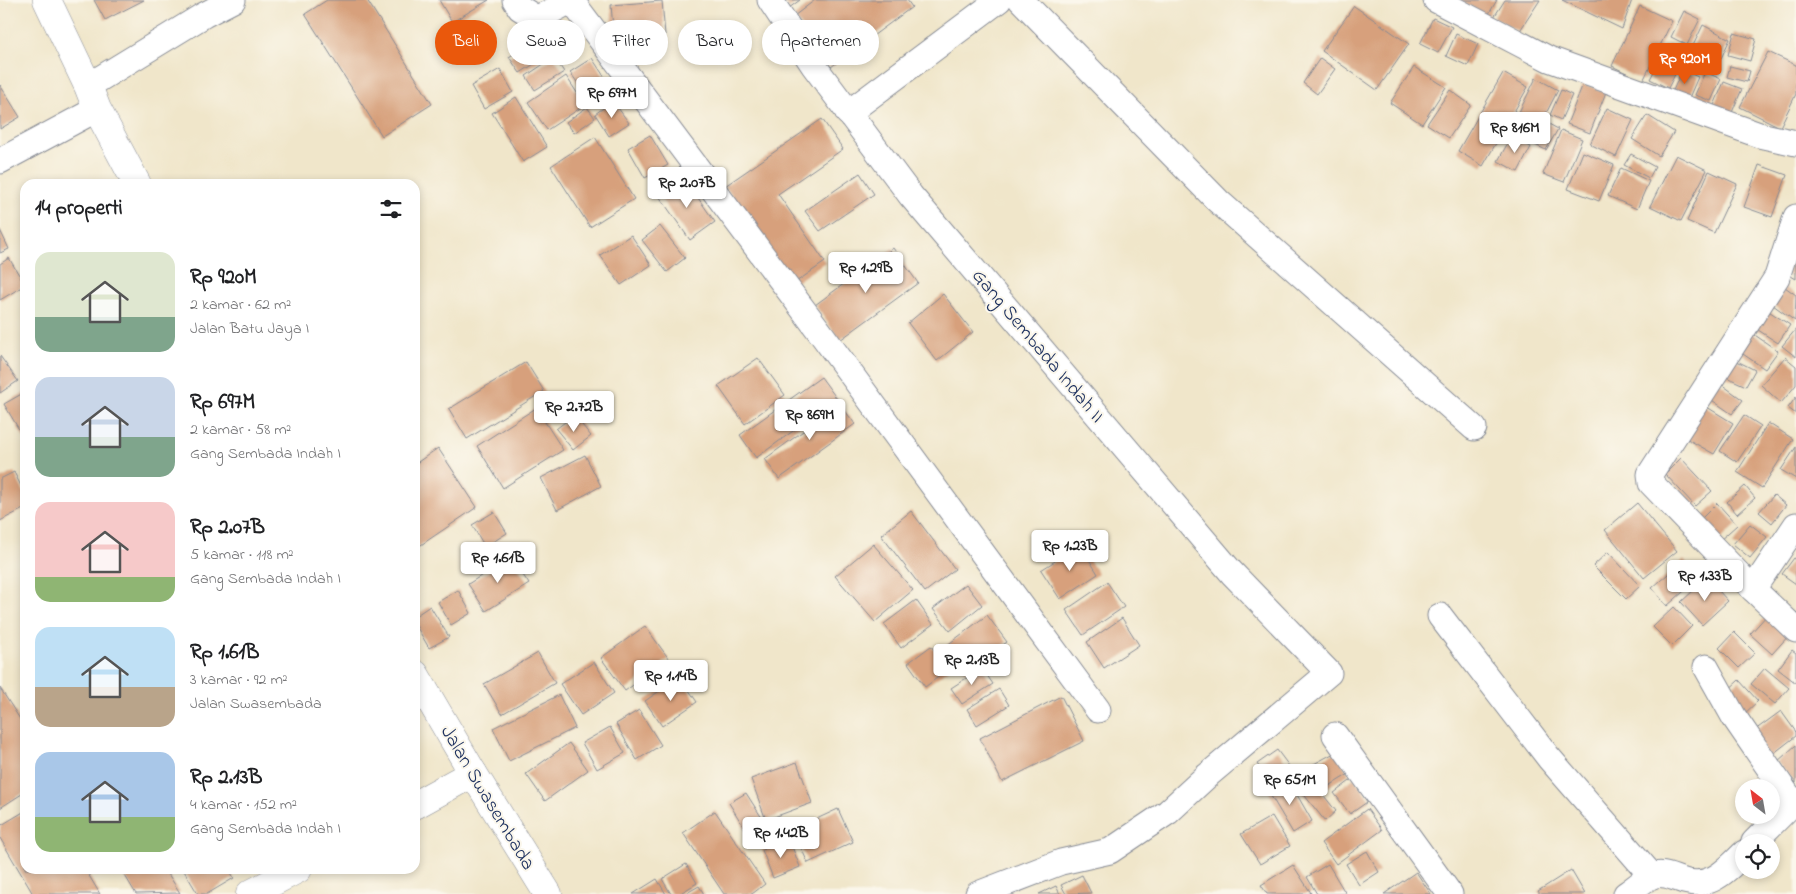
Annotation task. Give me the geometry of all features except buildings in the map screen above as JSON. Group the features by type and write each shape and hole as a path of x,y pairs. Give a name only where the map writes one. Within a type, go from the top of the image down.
{"street":[{"path":"47,0 93,98 134,179"},
{"path":"0,161 93,98 204,15 233,0"},
{"path":"515,0 520,8 536,18 572,0 817,328 1098,710"},
{"name":"Gang Sembada Indah II","path":"770,0 848,113 912,196 1219,558 1329,673 1208,775 1168,812 1110,851 1061,862 978,894"},
{"path":"848,113 999,0"},
{"path":"1021,0 1218,201 1474,428"},
{"path":"1436,0 1549,59 1760,136 1796,143"},
{"path":"1796,217 1777,277 1650,474 1652,483 1753,589 1796,630"},
{"path":"1753,589 1796,525"},
{"path":"1440,616 1549,758 1652,876"},
{"path":"1706,667 1734,717 1794,801 1762,834"},
{"name":"Jalan Swasembada","path":"420,683 473,773 548,894"},
{"path":"1335,735 1450,894"},
{"path":"420,802 473,773"},
{"path":"1626,894 1652,876 1665,874 1687,883 1700,884 1715,879 1735,861"},
{"path":"250,894 288,874"}]}
